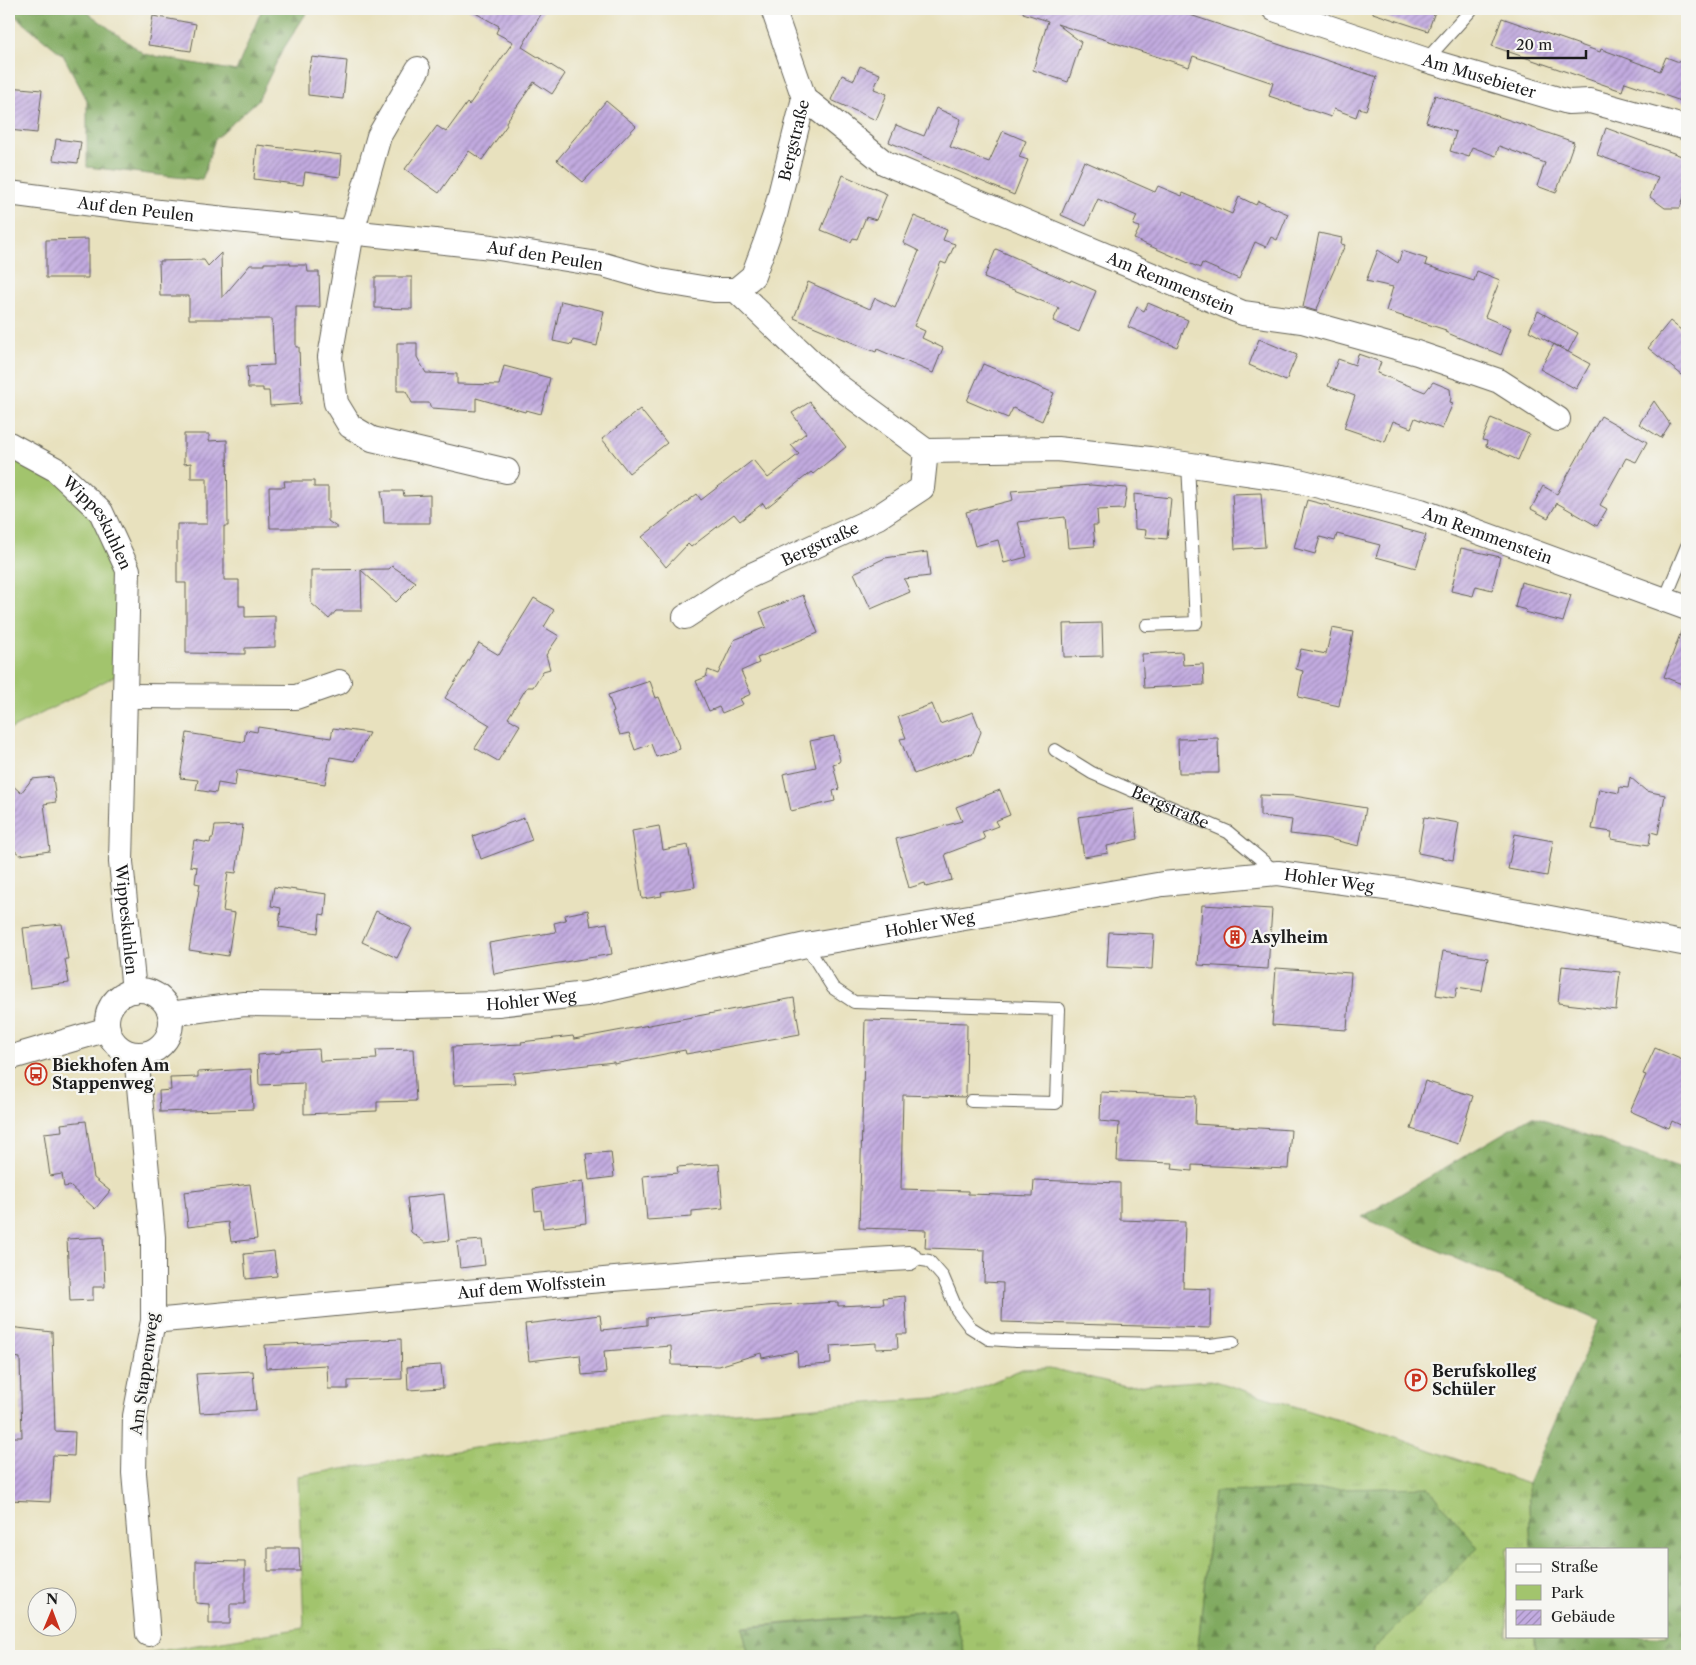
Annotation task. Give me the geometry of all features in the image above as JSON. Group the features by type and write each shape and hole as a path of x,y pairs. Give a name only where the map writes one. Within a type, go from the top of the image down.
{"street":[{"name":"Bergstraße","path":"736,290 753,276 775,215 804,98 773,9"},
{"name":"Am Musebieter","path":"1274,9 1426,60 1568,102 1590,101 1687,128"},
{"path":"418,69 379,136 352,232 330,357 336,403 350,426 372,439 508,471"},
{"name":"Am Remmenstein","path":"804,98 885,163 1243,313 1302,321 1417,353 1498,381 1558,419"},
{"name":"Auf den Peulen","path":"9,193 131,209 492,247 604,265 660,281 714,290 736,290"},
{"path":"736,290 830,380 926,452"},
{"name":"Wippeskuhlen","path":"9,444 55,469 101,512 128,570 121,862 134,991"},
{"name":"Am Remmenstein","path":"926,452 1057,448 1188,464 1296,480 1421,511 1687,608"},
{"name":"Bergstraße","path":"685,617 743,579 878,517 922,488 926,452"},
{"path":"126,696 296,697 339,682"},
{"name":"Hohler Weg","path":"170,1014 244,1004 412,1006 498,1004 586,994 806,945 1163,884 1278,873 1407,891 1687,944"},
{"path":"134,991 150,992 161,998 169,1009 170,1014 172,1021 170,1033 163,1044 153,1052 128,1053 117,1046 110,1036 106,1024 108,1011 115,1000 125,993 134,991"},
{"path":"9,1058 108,1029"},
{"name":"Am Stappenweg","path":"136,1054 154,1237 153,1321 135,1416 134,1473 148,1634"},
{"name":"Auf dem Wolfsstein","path":"153,1321 532,1286 909,1258"}],"lane":[{"path":"1426,60 1472,9"},
{"path":"1147,625 1196,623 1188,464"},
{"path":"1665,599 1687,546"},
{"name":"Bergstraße","path":"1055,750 1092,773 1228,832 1278,873"},
{"path":"806,945 833,988 854,1002 1059,1009 1056,1103 971,1101"},
{"path":"909,1258 929,1261 943,1277 958,1310 970,1327 989,1339 1210,1345 1233,1342"}],"green space":[{"path":"9,9 83,9 144,54 236,71 262,9 309,9 282,51 258,100 215,139 202,180 87,167 87,100 63,55 9,11"},
{"path":"9,444 55,469 128,570 125,671 9,730"},
{"path":"1532,1116 1687,1171 1687,1656 1536,1656 1535,1638 1668,1638 1668,1548 1531,1548 1528,1484 1599,1321 1362,1217"},
{"path":"1050,1368 1126,1386 1211,1380 1393,1437 1528,1484 1531,1548 1506,1548 1506,1638 1535,1638 1536,1656 1372,1656 1373,1649 1214,1492 1197,1656 965,1656 953,1608 742,1627 749,1656 128,1656 304,1628 298,1476 657,1419 961,1396 1022,1369"},
{"path":"1428,1487 1478,1548 1373,1649 1372,1656 1197,1656 1214,1492"},
{"path":"953,1608 965,1656 749,1656 742,1628"}],"building":[{"path":"468,9 544,9 522,47 565,74 552,94 534,82 482,160 469,151 439,193 405,169 437,126 446,132 467,103 469,105 513,42 496,33 499,26"},
{"path":"1024,9 1172,9 1377,77 1366,110 1359,108 1356,117 1334,109 1331,117 1269,96 1273,83 1193,56 1189,67 1057,24 1081,42 1068,82 1033,70 1048,21 1023,13"},
{"path":"1373,9 1436,9 1428,31 1373,13"},
{"path":"153,16 196,24 191,51 148,45"},
{"path":"1502,18 1600,52 1601,49 1660,71 1666,57 1687,65 1687,103 1625,82 1622,91 1492,46"},
{"path":"312,57 347,61 343,99 308,95 308,74"},
{"path":"860,66 880,74 874,89 887,94 876,120 831,100 842,75 854,80"},
{"path":"9,87 42,90 37,133 9,130"},
{"path":"1435,95 1574,142 1556,193 1537,186 1545,163 1499,146 1496,156 1472,147 1469,157 1450,151 1456,132 1426,122"},
{"path":"606,101 636,126 583,182 557,160"},
{"path":"936,108 961,119 950,147 989,162 1003,131 1026,141 1019,157 1028,160 1014,195 889,142 896,125 924,136"},
{"path":"1606,128 1687,158 1687,188 1680,208 1665,208 1650,197 1658,177 1597,155"},
{"path":"56,139 81,142 78,163 53,160"},
{"path":"257,145 342,155 340,177 305,172 303,185 254,179"},
{"path":"1084,161 1155,192 1158,186 1182,196 1183,193 1232,214 1239,197 1256,205 1258,201 1288,214 1277,240 1271,237 1266,247 1255,242 1239,279 1202,263 1200,268 1134,239 1140,227 1133,225 1137,216 1098,199 1086,226 1061,215"},
{"path":"843,175 887,194 876,220 866,217 857,239 853,238 851,242 821,230"},
{"path":"914,216 947,230 943,240 955,244 946,264 941,262 914,326 925,331 922,338 943,348 933,373 877,349 876,352 794,318 808,282 870,309 875,298 895,308 919,251 903,243"},
{"path":"1319,233 1342,238 1341,244 1345,245 1316,311 1303,307"},
{"path":"88,239 88,278 46,278 46,240"},
{"path":"996,249 1070,282 1071,280 1096,291 1079,332 1053,321 1059,308 984,278"},
{"path":"1378,250 1398,263 1402,251 1427,259 1425,265 1474,281 1477,271 1500,280 1485,317 1511,328 1501,355 1445,332 1446,330 1386,311 1393,287 1366,281"},
{"path":"221,253 222,298 250,265 290,263 290,265 307,265 308,272 319,272 320,307 296,307 296,347 299,347 301,404 270,406 269,391 263,391 263,388 248,388 247,366 274,365 272,319 189,319 189,296 160,296 159,261 204,260 208,266"},
{"path":"375,277 412,277 412,309 375,308"},
{"path":"561,301 604,311 597,346 573,340 572,345 553,341"},
{"path":"1148,303 1188,320 1177,347 1128,327 1137,307 1144,311"},
{"path":"1538,311 1578,333 1568,352 1529,331"},
{"path":"1670,321 1687,335 1687,379 1648,348"},
{"path":"1259,339 1297,355 1286,381 1249,365"},
{"path":"397,343 417,343 417,357 426,373 457,374 457,384 499,385 504,366 550,378 541,414 526,410 525,412 476,398 476,411 431,408 429,403 412,403 406,391 397,391"},
{"path":"1554,344 1590,364 1576,389 1540,369"},
{"path":"1358,354 1381,362 1377,373 1425,392 1433,382 1450,389 1450,402 1453,403 1442,429 1415,418 1411,428 1393,421 1385,442 1344,428 1355,396 1328,386 1338,359 1355,365"},
{"path":"983,364 1054,393 1042,421 1013,408 1008,418 967,401"},
{"path":"1654,401 1670,424 1661,438 1639,424"},
{"path":"810,402 846,447 766,508 763,503 740,521 734,514 691,547 688,544 666,567 642,537 697,494 701,500 753,460 768,478 799,454 791,445 806,433 792,413"},
{"path":"640,409 667,443 629,473 602,439"},
{"path":"1601,416 1647,442 1636,462 1626,458 1600,505 1607,509 1597,526 1557,503 1548,518 1531,509 1543,486 1557,494"},
{"path":"1491,418 1529,434 1518,460 1486,446 1487,441 1482,440"},
{"path":"184,434 209,434 209,441 227,440 228,526 224,526 224,580 239,580 239,606 245,606 245,617 275,616 275,647 245,648 245,654 186,653 186,583 177,583 177,524 207,524 207,478 191,478 191,463 184,464"},
{"path":"284,481 314,481 314,487 328,487 328,521 338,528 270,528 269,487 285,487"},
{"path":"1091,485 1127,488 1124,509 1097,510 1098,525 1093,525 1095,546 1068,548 1065,517 1018,522 1027,557 1004,563 998,540 975,546 966,512 1013,500 1011,491"},
{"path":"381,491 403,491 404,496 430,495 430,523 384,523"},
{"path":"1261,493 1265,547 1235,549 1232,494"},
{"path":"1134,494 1171,498 1167,539 1145,537 1146,530 1135,529"},
{"path":"1307,500 1426,535 1416,568 1376,557 1380,545 1337,534 1335,541 1320,537 1315,554 1294,548"},
{"path":"1461,548 1500,557 1492,590 1476,586 1473,596 1451,591"},
{"path":"927,552 930,576 904,579 910,592 871,609 854,573 885,558"},
{"path":"392,566 416,582 396,602 361,570 362,611 336,611 329,619 311,603 311,570 389,569"},
{"path":"1521,582 1571,595 1563,622 1525,612 1526,610 1515,607"},
{"path":"803,595 818,633 757,658 759,663 741,671 751,694 740,699 743,704 722,713 719,707 709,711 696,681 706,677 708,670 718,674 734,640 766,627 760,612"},
{"path":"534,598 554,610 544,627 559,636 546,655 550,669 543,671 533,687 527,687 508,718 520,725 498,761 475,748 490,725 445,698 479,643 499,655"},
{"path":"1685,621 1687,621 1687,686 1664,677"},
{"path":"1102,623 1103,656 1064,657 1063,624"},
{"path":"1332,628 1353,632 1339,706 1298,697 1303,671 1296,669 1301,649 1326,654"},
{"path":"1182,652 1183,665 1203,664 1204,685 1144,688 1142,654"},
{"path":"650,681 656,698 659,697 680,749 656,757 651,744 635,750 629,733 620,735 608,695"},
{"path":"932,704 940,724 973,712 981,732 972,755 967,754 914,774 900,739 906,738 898,717"},
{"path":"258,727 331,738 333,728 369,733 354,761 330,757 325,784 237,770 235,786 218,783 216,793 196,790 198,780 180,778 187,733 244,742 246,730 257,732"},
{"path":"834,736 840,760 833,764 839,789 833,791 835,801 791,811 783,774 816,767 810,741"},
{"path":"1218,738 1219,773 1179,773 1178,739"},
{"path":"53,777 56,802 44,804 50,851 20,855 9,846 9,782 21,793 32,779"},
{"path":"1630,777 1646,791 1665,795 1658,834 1651,832 1649,845 1611,839 1612,832 1592,829 1599,789 1619,793 1620,787 1628,788"},
{"path":"1000,790 1010,815 995,821 998,826 982,832 985,839 945,854 952,880 926,887 925,883 909,888 896,839 962,821 956,807"},
{"path":"1260,795 1294,796 1366,808 1359,846 1325,838 1290,834 1292,820 1260,816"},
{"path":"1134,809 1138,839 1107,846 1108,853 1084,857 1078,817"},
{"path":"1424,817 1459,823 1453,860 1418,853"},
{"path":"524,818 532,840 481,859 473,836"},
{"path":"243,825 236,873 228,872 223,911 235,913 228,956 189,950 200,884 195,883 197,867 190,866 194,840 210,843 215,826"},
{"path":"659,826 663,850 688,845 695,887 661,892 662,896 642,899 632,831"},
{"path":"1515,834 1553,841 1547,876 1508,869"},
{"path":"274,887 327,894 325,915 320,914 318,933 279,927 281,908 271,906"},
{"name":"Asylheim","path":"1202,905 1272,909 1268,969 1198,965"},
{"path":"588,910 591,926 607,923 612,954 494,974 489,943 556,932 554,923 566,920 565,915"},
{"path":"376,911 412,928 397,958 362,942"},
{"path":"62,924 68,959 65,959 69,983 30,988 23,928"},
{"path":"1109,932 1154,934 1152,969 1107,967"},
{"path":"1443,951 1488,958 1482,991 1457,987 1455,998 1436,995"},
{"path":"1562,966 1620,972 1616,1010 1558,1003"},
{"path":"1276,968 1351,973 1347,1030 1272,1025"},
{"path":"794,998 800,1034 686,1054 685,1050 614,1064 614,1062 513,1073 515,1083 454,1085 452,1047 522,1044 521,1042 573,1036 574,1039"},
{"path":"865,1020 967,1023 966,1095 964,1097 903,1095 901,1189 968,1191 968,1194 1033,1196 1034,1180 1120,1183 1120,1220 1185,1222 1183,1288 1211,1289 1210,1328 1002,1322 1003,1283 984,1282 985,1250 925,1248 926,1230 859,1228"},
{"path":"1655,1048 1687,1062 1687,1128 1672,1121 1669,1128 1630,1111 1646,1075 1643,1074"},
{"path":"319,1049 320,1061 377,1059 376,1050 413,1049 416,1101 377,1102 377,1111 304,1114 304,1083 259,1085 258,1055 281,1053 281,1051"},
{"path":"251,1069 253,1109 160,1112 159,1091 171,1090 170,1078 198,1077 198,1072"},
{"path":"1425,1081 1473,1096 1458,1144 1411,1129"},
{"path":"1101,1092 1196,1096 1195,1124 1291,1130 1288,1169 1192,1165 1192,1171 1172,1169 1173,1163 1117,1161 1119,1123 1100,1121"},
{"path":"86,1121 94,1178 110,1191 95,1209 70,1186 64,1187 62,1174 50,1176 44,1133 62,1131 61,1124"},
{"path":"611,1152 614,1177 589,1180 586,1154"},
{"path":"719,1164 723,1208 692,1211 692,1217 647,1220 643,1176 678,1173 677,1167"},
{"path":"583,1181 586,1223 543,1228 541,1210 535,1211 533,1189"},
{"path":"250,1184 257,1239 231,1242 228,1222 188,1227 184,1192"},
{"path":"444,1194 449,1240 425,1243 411,1232 407,1198"},
{"path":"103,1237 105,1287 93,1287 93,1300 70,1301 67,1239"},
{"path":"482,1240 485,1265 460,1268 457,1242"},
{"path":"274,1251 277,1276 246,1279 244,1254"},
{"path":"905,1296 907,1334 897,1334 898,1348 876,1349 876,1343 830,1346 831,1364 798,1366 797,1351 762,1358 761,1353 719,1366 672,1365 671,1346 604,1351 606,1373 582,1375 580,1355 529,1361 525,1324 600,1315 602,1330 647,1325 647,1318 766,1306 838,1302 838,1306 884,1304 883,1298"},
{"path":"9,1327 52,1332 55,1431 75,1432 74,1456 53,1455 50,1502 9,1500 11,1437 22,1437 20,1358 9,1356"},
{"path":"401,1339 402,1379 348,1381 348,1389 328,1389 327,1365 266,1368 265,1345"},
{"path":"441,1365 443,1388 408,1390 407,1367"},
{"path":"253,1371 256,1410 200,1413 196,1374"},
{"path":"268,1548 299,1548 300,1571 268,1571"},
{"path":"196,1561 245,1562 245,1604 230,1604 230,1624 209,1624 209,1604 196,1603"}],"place":[{"name":"Asylheim","path":"1235,937"},
{"name":"Biekhofen Am Stappenweg","path":"36,1074"},
{"name":"Berufskolleg Schüler","path":"1416,1380"}]}
